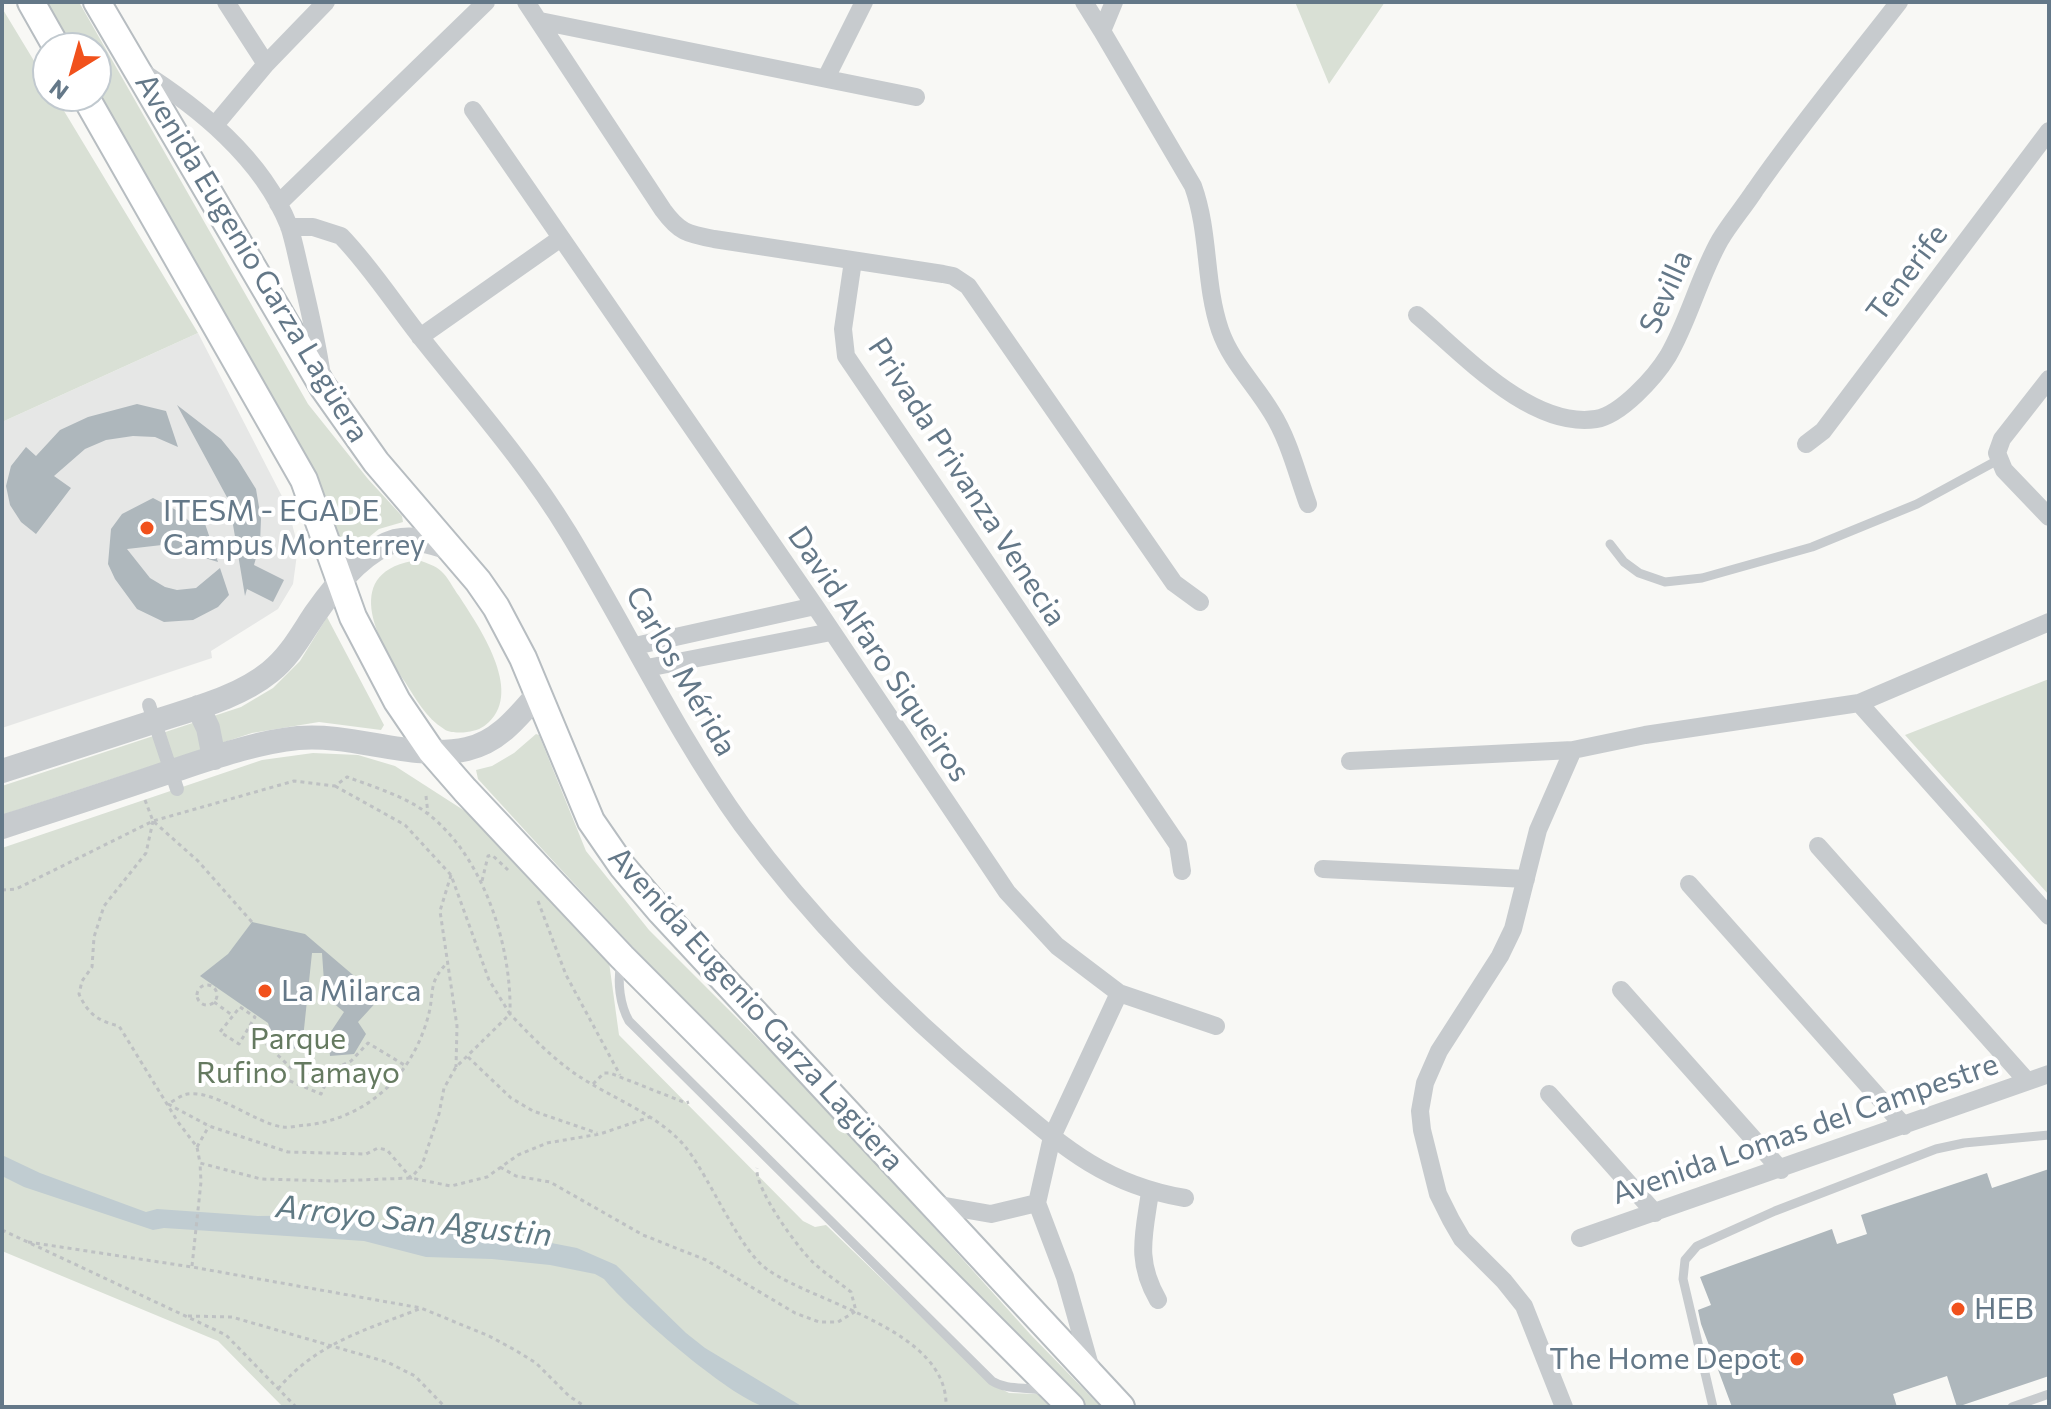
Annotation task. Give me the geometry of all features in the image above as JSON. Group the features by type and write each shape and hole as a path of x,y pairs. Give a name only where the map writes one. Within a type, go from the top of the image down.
{"main road":[{"path":"31,2 48,32"},
{"name":"Avenida Eugenio Garza Lagüera","path":"97,2 323,387 376,462 478,581 510,631 591,821 622,866 661,912 1121,1407"},
{"name":"Avenida Eugenio Garza Lagüera","path":"94,112 304,480 353,617 397,701 431,751 622,957 1064,1400"}],"street":[{"path":"226,2 266,64"},
{"path":"215,125 266,64 326,2"},
{"path":"278,204 486,2"},
{"path":"526,2 663,210 679,229 714,239 943,274 953,276 968,286 1174,583 1200,602"},
{"path":"826,78 864,2"},
{"path":"1084,2 1193,186 1201,208 1212,295 1221,332 1237,365 1275,416 1308,504"},
{"path":"1102,31 1114,2"},
{"name":"Sevilla","path":"1417,315 1495,382 1530,404 1559,417 1596,419 1616,412 1667,357 1728,229 1777,159 1899,2"},
{"path":"540,21 916,97"},
{"path":"138,69 177,94 215,125 238,149 278,204 289,227 312,321 323,387"},
{"name":"David Alfaro Siqueiros","path":"473,110 815,606 1007,892 1057,946 1119,993 1216,1026"},
{"name":"Tenerife","path":"1806,444 1823,431 2049,131"},
{"name":"Carlos Mérida","path":"289,227 313,227 341,236 545,496 711,778 772,864 814,914 919,1022 1052,1137 1103,1172 1150,1192 1185,1198"},
{"path":"420,337 561,238"},
{"name":"Privada Privanza Venecia","path":"853,261 843,329 846,356 1178,845 1182,871"},
{"path":"2049,379 1998,446 1998,460 2004,470 2049,517"},
{"path":"2,771 152,713 198,707 232,694 268,673 297,644 316,613 363,560 393,542 428,541 449,548"},
{"path":"635,646 815,606"},
{"path":"1350,761 1573,750 1645,735 1859,703 2049,622"},
{"path":"647,668 831,632"},
{"path":"2,827 174,780 214,758 292,738 314,737 431,751 464,750 483,745 513,722 537,695"},
{"path":"1859,703 2049,916"},
{"path":"198,707 208,728 214,758"},
{"path":"152,713 174,780"},
{"path":"1564,1407 1524,1306 1462,1239 1438,1194 1420,1111 1425,1083 1439,1051 1500,956 1513,929 1538,830 1573,750"},
{"path":"1818,846 2027,1081"},
{"path":"1323,869 1526,879"},
{"path":"1689,884 1904,1126"},
{"path":"1621,990 1781,1170"},
{"path":"1094,1380 1065,1277 1037,1203 1052,1137 1119,993"},
{"name":"Avenida Lomas del Campestre","path":"1580,1238 2049,1074"},
{"path":"1549,1094 1655,1213"},
{"path":"1150,1192 1142,1254 1147,1281 1158,1300"},
{"path":"934,1204 991,1214 1037,1203"}],"lane":[{"path":"1610,544 1624,562 1639,573 1665,582 1702,578 1812,547 1917,504 1998,460"},
{"path":"622,957 619,973 625,1014 703,1095 992,1381 1010,1388 1030,1387 1064,1400"},
{"path":"1713,1407 1683,1279 1685,1260 1697,1246 1775,1211 1918,1155 1964,1143 2049,1135"},
{"path":"2012,1407 2049,1394"}],"path":[{"path":"335,786 347,777 413,804 428,814 454,841 482,881 500,930 511,985 510,1014 456,1067 444,1088 422,1165 411,1178"},
{"path":"2,890 16,889 153,821 294,781 335,786 405,825 451,875 489,980 510,1014 544,1048 593,1084 650,1117 686,1147 747,1246 764,1267 781,1278 887,1326 923,1356 942,1379 946,1407"},
{"path":"426,796 428,814"},
{"path":"145,800 153,821 198,861 252,922"},
{"path":"153,821 146,853 104,906 94,937 92,967 82,981 79,994 87,1011 102,1022 119,1026 197,1147 201,1182 192,1267"},
{"path":"482,881 488,856 492,855 510,873"},
{"path":"451,875 440,911 457,1026 456,1067"},
{"path":"538,900 566,975 620,1075"},
{"path":"168,1104 187,1094 203,1095 282,1127 344,1117 372,1102 415,1053 428,1016 431,985 436,974 448,962"},
{"path":"207,984 214,987 217,996 214,1002 205,1005 200,1002 197,995 201,986 207,984"},
{"path":"214,1002 232,1015"},
{"path":"240,1007 255,1017 249,1027 239,1044 220,1032 240,1007"},
{"path":"249,1027 292,1069 283,1078 321,1094 332,1070 351,1061 368,1043 406,1066"},
{"path":"467,1056 511,1098 533,1111 600,1134"},
{"path":"593,1084 604,1073 620,1075 686,1103 703,1095"},
{"path":"168,1104 209,1126 288,1152 366,1154 378,1148 387,1150 411,1178"},
{"path":"200,1163 261,1179 334,1181 411,1178 451,1186 487,1177 518,1155 547,1143 600,1134 650,1117"},
{"path":"197,1147 209,1126"},
{"path":"761,1153 756,1173 768,1203 814,1264 851,1292 856,1311"},
{"path":"500,1167 516,1176 550,1182 643,1235 706,1260 795,1313 819,1322 838,1322 856,1311"},
{"path":"2,1230 226,1335 296,1407"},
{"path":"28,1242 192,1267 421,1308 515,1350 536,1363 569,1396 586,1407"},
{"path":"278,1389 299,1368 331,1344 421,1308"},
{"path":"187,1316 232,1317 387,1362 415,1376 445,1407"}],"shaded area":[{"name":"ITESM - EGADE Campus Monterrey","path":"198,333 288,508 298,547 293,584 278,609 211,651 212,658 2,728 2,422"},
{"path":"2,1155 40,1173 146,1212 157,1209 258,1216 330,1215 480,1237 536,1240 577,1248 616,1265 705,1348 803,1407 765,1407 728,1387 680,1350 595,1274 550,1265 492,1259 426,1257 364,1241 164,1228 153,1230 24,1187 2,1176"}],"green space":[{"path":"47,2 79,2 96,32 64,32"},
{"path":"1295,2 1385,2 1329,84"},
{"path":"2,8 32,58 32,112 65,112 198,333 2,422"},
{"path":"112,60 308,404 402,516 403,522 379,529 344,557 316,480 109,112 112,112"},
{"path":"419,560 446,576 477,624 500,676 498,709 489,722 476,730 461,733 449,731 432,719 394,665 376,627 372,592 379,577 395,566"},
{"path":"327,617 384,725 381,730 319,722 252,733 2,815 2,786 241,707 273,688 300,661"},
{"path":"2049,679 2049,895 1905,735"},
{"path":"536,734 586,851 649,930 821,1102 1030,1334 1101,1407 1086,1407 739,1058 478,779 476,770 492,766 514,753"},
{"name":"Parque Rufino Tamayo","path":"313,753 358,755 395,766 468,813 609,962 619,1035 803,1221 815,1227 826,1225 990,1383 1009,1393 1037,1394 1050,1407 283,1407 218,1341 2,1251 2,848 262,760"}],"building":[{"path":"137,404 166,411 178,447 155,437 133,436 106,440 85,449 54,476 71,488 36,534 21,522 10,505 6,486 11,466 26,447 36,456 60,430 88,417"},
{"path":"177,405 221,439 256,489 261,519 260,544 254,565 284,580 273,602 247,589 245,596 229,501"},
{"path":"153,498 189,521 201,512 218,562 162,545 127,549 150,578 177,590 196,588 220,568 229,595 218,607 193,620 164,622 137,609 108,564 111,529 122,514"},
{"name":"La Milarca","path":"252,922 305,934 380,998 358,1022 366,1034 354,1054 330,1056 328,1036 344,1012 325,996 322,953 312,953 302,1048 277,1050 268,1023 200,976 228,954"},
{"path":"2049,1169 2049,1376 1957,1407 1947,1376 1893,1394 1897,1407 1732,1407 1701,1324 1698,1310 1711,1305 1700,1277 1832,1229 1837,1244 1867,1234 1861,1215 1987,1173 1992,1188"}],"place":[{"name":"ITESM - EGADE Campus Monterrey","path":"147,528"},
{"name":"La Milarca","path":"265,991"},
{"name":"HEB","path":"1958,1309"},
{"name":"The Home Depot","path":"1797,1359"}],"water label":[{"name":"Arroyo San Agustin","path":"414,1221"}]}
